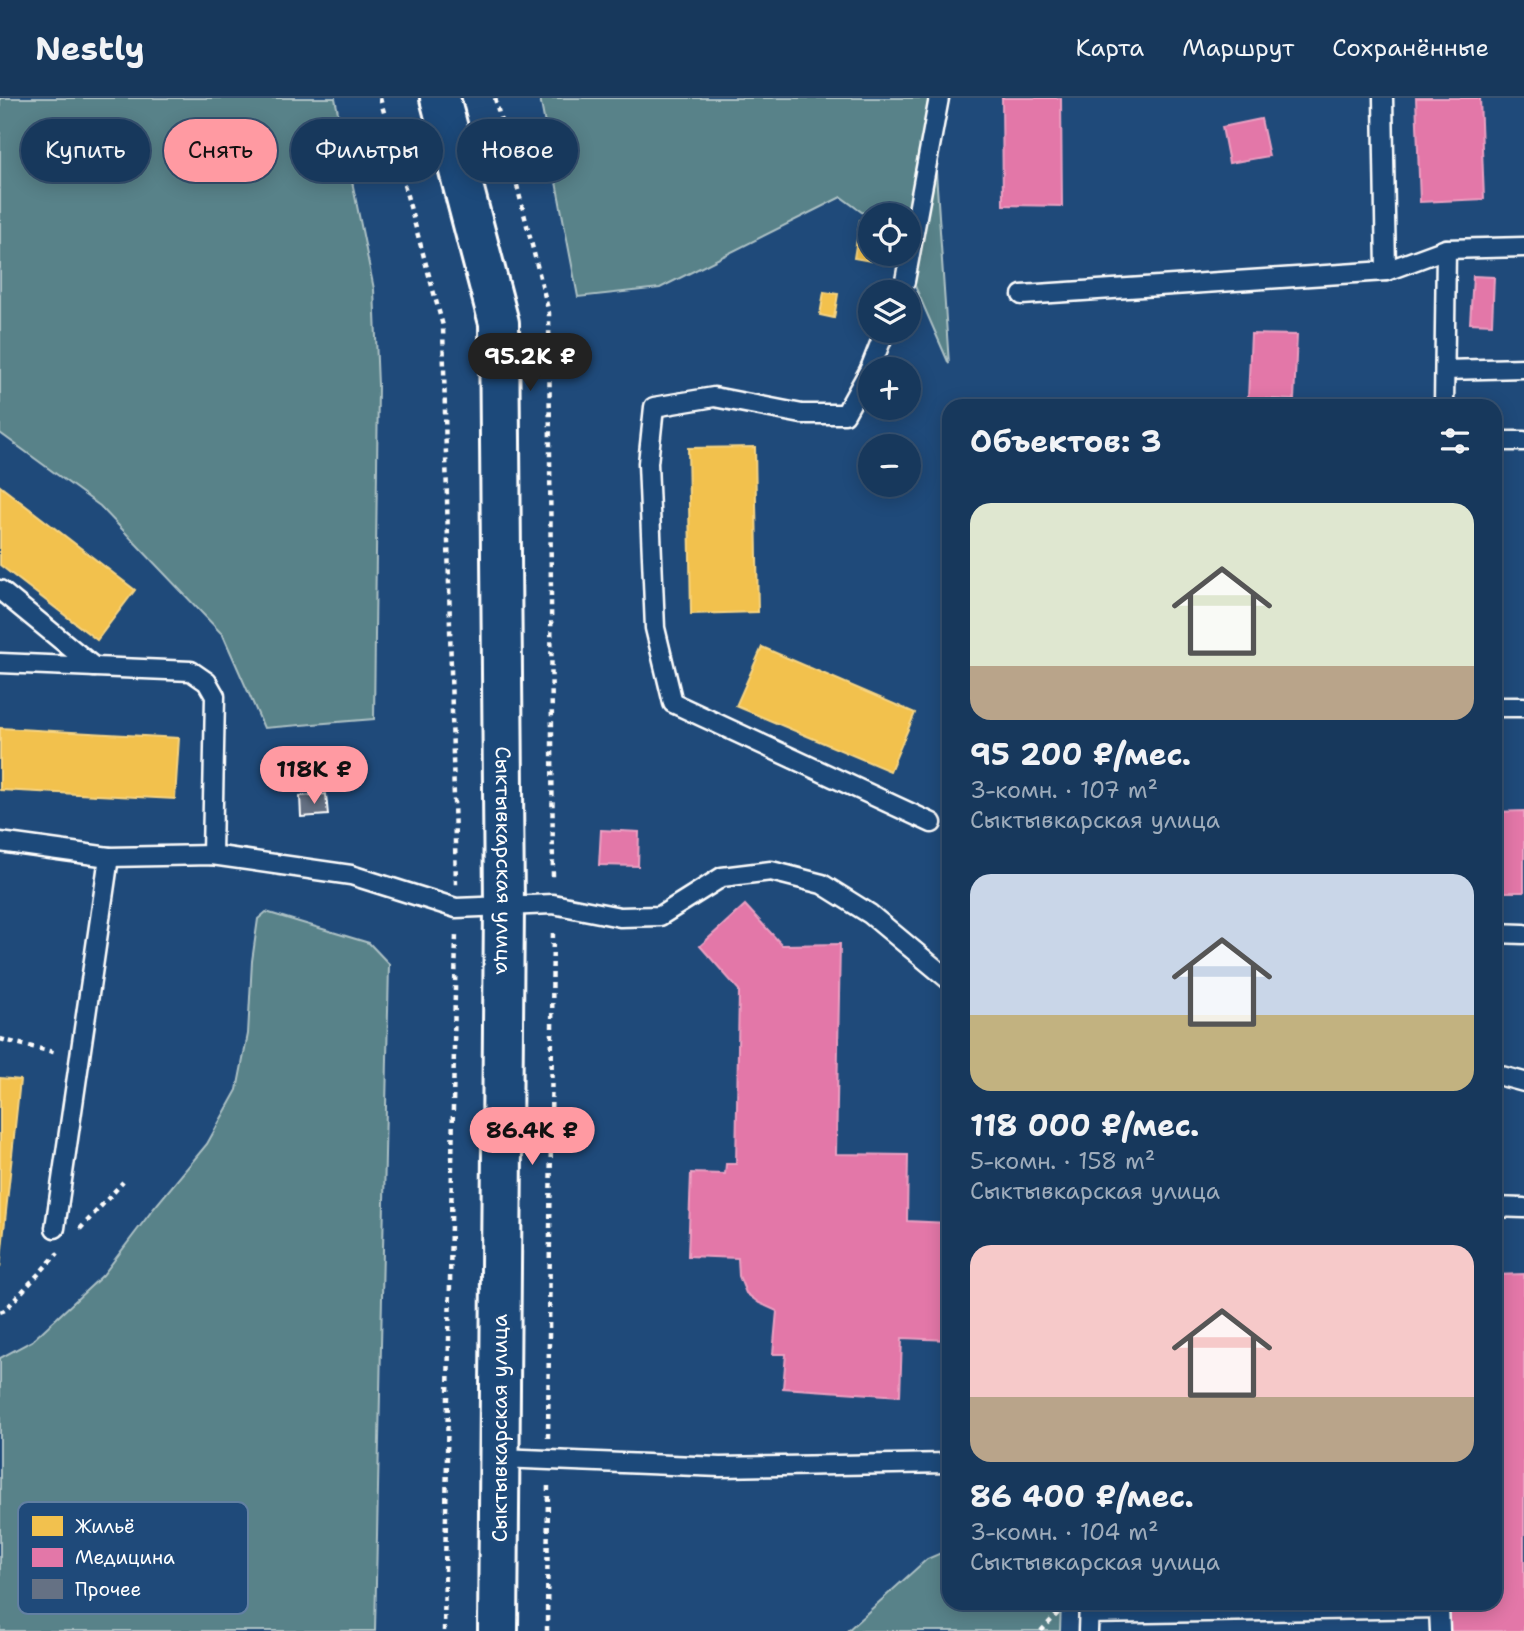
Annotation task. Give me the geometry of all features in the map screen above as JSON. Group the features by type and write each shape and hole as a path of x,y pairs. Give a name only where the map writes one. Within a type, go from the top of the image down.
{"main road":[{"name":"Сыктывкарская улица","path":"440,98 499,323 505,905 498,1631"}],"lane":[{"path":"905,280 939,98"},
{"path":"1383,98 1386,271"},
{"path":"1022,295 1386,271 1446,249 1524,247"},
{"path":"1444,399 1446,249"},
{"path":"1445,370 1524,368"},
{"path":"858,391 845,414 802,414 714,397 654,407 648,463 655,628 673,703 932,823"},
{"path":"1502,441 1524,441"},
{"path":"0,590 94,667"},
{"path":"0,663 191,671 207,682 215,696 212,855"},
{"path":"1502,706 1524,706"},
{"path":"0,842 109,857 212,855 351,875 456,908 553,904 620,917 660,916 722,877 771,871 822,884 870,914 942,974"},
{"path":"55,1228 109,857"},
{"path":"1502,933 1524,934"},
{"path":"1502,1076 1524,1082"},
{"path":"1502,1207 1524,1208"},
{"path":"500,1458 720,1467 942,1463"},
{"path":"1088,1616 1351,1610"},
{"path":"1439,1610 1440,1631"}],"path":[{"path":"380,98 443,326 456,908 444,1631"},
{"path":"495,98 549,313 553,904 547,1631"},
{"path":"0,1039 80,1058"}],"green space":[{"path":"0,98 335,98 339,119 291,119 291,182 352,182 374,289 378,385 374,719 264,728 223,635 100,506 0,433"},
{"path":"540,98 931,98 949,364 921,300 921,280 912,280 906,266 921,266 921,203 858,203 858,209 841,197 660,288 578,297 556,182 578,182 578,119 544,119"},
{"path":"266,912 369,943 389,964 375,1631 0,1631 0,1358 32,1341 103,1275 207,1144 237,1090 248,1034 252,961 258,919"},
{"path":"942,1553 942,1610 1061,1610 1060,1631 847,1631 927,1559"}],"building: Жильё":[{"path":"858,233 858,259 854,258"},
{"path":"824,292 838,294 834,318 820,315"},
{"path":"755,447 758,612 691,614 688,448"},
{"path":"0,486 135,590 97,640 0,565"},
{"path":"762,647 915,713 890,771 736,706"},
{"path":"0,728 179,738 175,799 0,790"},
{"path":"0,1078 20,1080 0,1268"}],"building: Медицина":[{"path":"1002,98 1061,98 1062,206 1003,205"},
{"path":"1416,98 1480,98 1484,199 1420,202"},
{"path":"1261,119 1269,156 1229,163 1222,127"},
{"path":"1473,276 1494,277 1492,324 1470,323"},
{"path":"1251,334 1297,335 1294,399 1248,398"},
{"path":"1524,811 1524,892 1502,892 1502,812"},
{"path":"601,830 639,832 638,866 599,865"},
{"path":"745,905 782,945 840,944 836,1154 908,1155 907,1221 942,1223 942,1340 902,1338 900,1396 783,1388 786,1354 773,1354 777,1311 759,1303 746,1293 739,1276 738,1258 688,1256 691,1173 725,1174 726,1164 736,1164 739,990 700,946"},
{"path":"1524,1274 1524,1631 1448,1631 1448,1610 1502,1610 1502,1275"}],"building: Прочее":[{"path":"326,794 328,815 301,817 300,796"}]}
